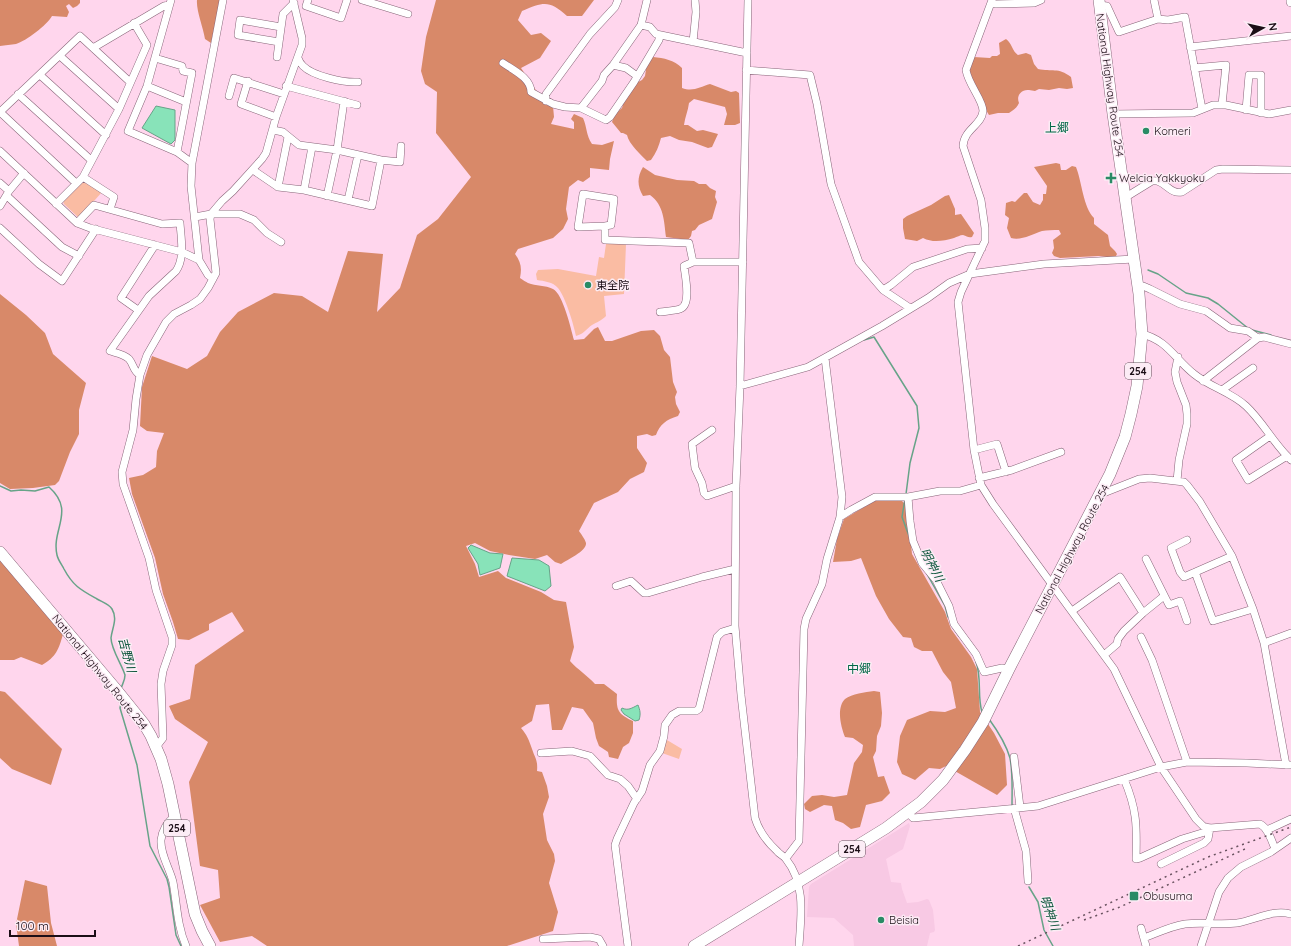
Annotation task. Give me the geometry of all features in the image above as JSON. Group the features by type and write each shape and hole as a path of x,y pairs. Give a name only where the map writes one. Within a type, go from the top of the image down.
{"highway":[{"name":"National Highway Route 254","path":"694,946 798,881 884,830 908,813 943,780 968,746 983,722 1052,585 1101,494 1117,457 1131,414 1137,386 1142,334 1138,286 1113,114 1099,2"},
{"name":"National Highway Route 254","path":"0,552 144,724 156,747 168,784 193,905 198,923 210,946"}],"street":[{"path":"213,279 199,260 191,186 192,163 223,0"},
{"path":"308,0 306,6 341,18 347,0"},
{"path":"362,0 408,14"},
{"path":"546,101 546,94 550,88 590,34 615,8 618,0"},
{"path":"581,108 602,81 604,75 613,65 641,25 647,0"},
{"path":"693,42 696,12 695,0"},
{"path":"748,0 740,386 736,486 735,628 755,818 758,827 765,838 786,858 798,881 802,899 799,946"},
{"path":"1041,0 1034,3 996,4 991,2 966,70 968,80 982,104 983,110 982,116 963,140 963,146 981,200 985,241 961,292 958,302 974,450 980,481 993,504 1114,669 1161,767 1196,819 1203,826 1210,828 1258,824 1264,826 1275,849"},
{"path":"1154,0 1158,19"},
{"path":"277,57 283,14 293,1"},
{"path":"156,747 163,738 161,684 163,671 172,645 172,637 156,590 149,558 122,484 122,472 133,430 140,375 147,355 166,322 174,314 200,299 213,279 216,273 210,219 212,214 222,201 253,170 266,153 286,86 298,58 302,44 302,38 293,1"},
{"path":"1099,2 1107,6 1119,32 1158,19 1168,20 1185,17 1202,109"},
{"path":"170,3 147,86 128,131 177,152 192,163"},
{"path":"93,48 170,3"},
{"path":"279,42 238,35 240,20 281,27"},
{"path":"56,204 83,177 119,109 147,45 134,23"},
{"path":"641,25 650,27 656,34 747,53"},
{"path":"503,63 522,76 531,87 531,92 546,101 565,107 581,108 606,120 610,117 634,82 659,40 660,35"},
{"path":"76,183 1,108 40,75 80,36 130,82"},
{"path":"1190,47 1291,36"},
{"path":"60,56 119,109"},
{"path":"155,58 182,66 183,71 192,73 177,152"},
{"path":"298,58 302,65 308,70 340,80 358,82"},
{"path":"613,65 626,68 637,76"},
{"path":"1194,68 1226,65 1222,105"},
{"path":"746,70 810,75 817,104 834,196 859,262 883,290 910,308"},
{"path":"40,75 106,135"},
{"path":"1246,110 1249,75 1261,75 1261,113"},
{"path":"229,96 234,78 248,81 284,94"},
{"path":"248,81 241,104 276,117"},
{"path":"147,86 186,102"},
{"path":"286,86 357,105"},
{"path":"18,94 91,160"},
{"path":"327,196 337,150 344,101"},
{"path":"1113,114 1186,114 1193,113 1213,105 1222,105 1261,113 1274,114 1291,110"},
{"path":"273,130 283,132 300,145 337,150 381,160 400,162 401,146"},
{"path":"278,187 288,137"},
{"path":"304,190 312,147"},
{"path":"0,151 78,223 96,230 182,252 199,260"},
{"path":"348,200 358,155"},
{"path":"253,170 278,187 304,190 372,206 381,160"},
{"path":"1126,197 1152,181 1157,180 1164,183 1172,192 1182,192 1216,170 1291,170"},
{"path":"0,206 24,173"},
{"path":"83,177 114,197 110,209"},
{"path":"0,183 8,193 62,247 79,256"},
{"path":"583,194 614,199 611,225 605,226 578,227 583,194"},
{"path":"78,223 94,205 162,224 180,223 182,252 179,267 176,272 149,296 110,350 125,356 129,360 135,372 140,375"},
{"path":"195,217 212,214 240,214 254,220 267,233 281,242"},
{"path":"605,226 605,240 689,243 693,262"},
{"path":"0,228 39,264 62,281 96,230"},
{"path":"138,310 121,298 155,244"},
{"path":"883,290 913,267 966,249 982,248"},
{"path":"740,386 808,367 882,326 928,298 949,283 970,274 1044,264 1134,259"},
{"path":"660,312 681,309 685,305 687,288 684,266 693,262 743,262"},
{"path":"1138,286 1144,286 1180,304 1206,311 1230,328 1248,331 1258,338"},
{"path":"1142,334 1160,341 1203,381 1234,396 1246,406 1289,458 1248,480 1236,460 1270,436"},
{"path":"1203,381 1258,338 1264,337 1291,344"},
{"path":"1177,481 1179,460 1187,424 1186,405 1177,382 1176,372 1178,357"},
{"path":"786,858 799,841 804,628 806,619 822,584 826,559 840,517 842,497 825,358"},
{"path":"1222,390 1253,368"},
{"path":"712,430 692,444 695,468 702,483 704,493 707,496 736,486"},
{"path":"974,450 997,444 1006,472"},
{"path":"840,517 875,497 905,497 940,490 960,491 980,481 1061,452"},
{"path":"908,813 913,818 1038,806 1161,767 1187,762 1247,762 1289,765 1264,643 1253,609 1232,556 1200,502 1184,482 1150,478 1139,480 1101,494"},
{"path":"905,497 913,541 922,563 936,580 949,606 954,624 976,654 984,672 1002,668 1009,669"},
{"path":"1187,540 1171,548 1180,572 1184,577 1232,556"},
{"path":"1146,559 1169,605 1180,601 1187,621"},
{"path":"616,586 631,581 644,593 648,593 702,577 736,570"},
{"path":"1195,572 1213,621 1253,609"},
{"path":"1072,611 1120,577 1143,613"},
{"path":"1104,655 1117,644 1118,639 1124,631 1164,596"},
{"path":"628,946 615,845 634,803 642,791 650,765 660,751 665,725 672,715 679,711 696,711 699,709 717,637 722,632 735,628"},
{"path":"1264,643 1291,633"},
{"path":"1141,637 1152,660 1187,762"},
{"path":"541,753 572,751 590,756 608,776 620,779 628,786 637,799"},
{"path":"1014,757 1017,808 1026,851 1028,881"},
{"path":"1124,779 1134,807 1136,859 1182,839 1205,832 1210,828"},
{"path":"175,817 169,821 162,834 161,842 173,882 179,925 186,946"},
{"path":"1266,830 1291,819"},
{"path":"1161,864 1204,843 1208,838 1210,828"},
{"path":"1201,946 1219,892 1228,878 1241,867 1275,849 1291,838"},
{"path":"1144,938 1185,924 1225,925 1242,922 1264,914 1275,912 1291,914"},
{"path":"1140,928 1146,946"},
{"path":"543,939 551,942 596,938 604,946"}],"shaded area":[{"path":"0,0 80,0 80,3 73,8 69,4 66,6 69,12 67,17 52,16 41,28 20,42 0,46"},
{"path":"197,0 220,0 211,43 205,39"},
{"path":"436,0 594,0 582,16 567,16 551,5 541,4 522,11 518,20 531,35 541,33 551,41 540,58 521,68 546,105 553,106 554,117 551,124 574,129 574,122 571,119 574,114 583,118 592,144 602,145 614,141 609,170 590,168 590,177 583,182 578,180 569,187 566,209 568,219 563,229 553,238 518,249 515,254 519,260 521,271 520,278 528,283 544,286 557,292 566,312 574,340 584,339 598,327 605,341 612,341 641,331 654,330 660,336 664,350 670,357 673,382 677,392 675,397 676,404 680,412 678,416 670,419 662,425 656,435 652,436 647,434 637,436 637,448 647,463 644,472 630,479 618,492 594,503 579,531 586,543 585,546 572,558 561,564 555,562 547,555 535,559 490,551 475,543 466,546 475,564 479,577 498,571 506,578 541,592 554,600 566,602 574,647 570,661 595,684 604,684 617,694 619,711 621,714 633,721 633,733 629,743 623,747 618,759 609,757 608,752 599,746 593,723 583,709 572,707 562,730 552,730 549,704 536,705 532,721 521,728 528,738 536,759 537,771 542,772 549,797 543,814 547,840 554,854 555,861 549,883 558,912 553,931 507,946 267,946 252,936 220,942 200,905 220,898 218,870 200,866 189,782 208,742 175,719 169,706 190,699 195,665 244,631 232,612 209,624 209,630 189,640 178,639 163,594 155,558 132,494 129,478 143,475 156,467 157,451 164,433 147,431 140,426 142,387 152,356 187,369 207,356 220,332 238,312 274,293 302,296 328,312 348,251 383,254 377,312 400,288 417,235 438,219 471,177 436,133 437,92 425,84 421,71 426,37"},
{"path":"1006,39 1018,55 1026,53 1031,55 1034,64 1038,69 1059,71 1071,77 1073,88 1049,90 1039,89 1035,91 1026,90 1020,94 1018,98 1019,103 1015,109 1009,113 989,115 967,79 969,65 974,57 990,58 1000,54 999,43"},
{"path":"653,57 669,60 682,68 682,88 700,88 710,84 731,92 736,91 739,93 740,123 735,125 724,125 727,114 725,107 694,99 689,103 684,125 688,125 697,131 703,130 718,134 712,147 708,148 670,136 661,138 651,160 647,161 632,145 627,135 621,133 612,122 615,114 622,108 624,101 636,83 642,80 645,76 647,63"},
{"path":"156,106 175,110 175,140 171,144 142,128"},
{"path":"1056,163 1060,164 1061,170 1066,170 1072,166 1076,167 1087,208 1094,218 1094,224 1108,235 1110,246 1117,254 1115,258 1099,256 1060,258 1054,256 1052,253 1054,248 1053,240 1061,234 1059,230 1042,231 1019,239 1011,238 1007,228 1009,218 1005,215 1006,203 1012,201 1015,202 1024,193 1027,193 1033,202 1040,205 1043,200 1043,194 1046,194 1047,186 1034,167"},
{"path":"643,167 655,175 677,180 694,181 699,184 706,184 716,191 715,197 717,202 712,219 699,225 692,231 688,240 666,237 661,208 655,199 650,195 643,196 640,189 638,182"},
{"path":"87,181 102,192 79,218 64,204 63,201 81,182"},
{"path":"949,195 955,209 955,215 961,214 974,233 972,237 962,235 938,241 931,241 923,238 917,241 905,239 903,219"},
{"name":"東全院","path":"606,244 626,244 624,294 604,296 606,316 583,333 576,336 569,311 561,292 554,284 537,280 536,274 538,270 558,269 596,276 599,257 604,258"},
{"path":"0,294 45,333 53,354 86,383 79,410 79,434 70,452 59,481 55,485 10,489 0,483"},
{"path":"876,500 902,501 907,506 912,554 945,612 951,629 971,657 977,669 980,712 994,733 1005,754 1007,785 997,795 946,766 940,769 929,768 915,780 902,774 897,762 900,736 907,720 930,711 945,712 956,708 951,682 943,672 932,651 922,651 914,647 911,638 903,637 889,619 876,596 861,558 851,561 833,562 837,539 844,519"},
{"path":"471,545 490,553 503,554 500,568 480,575 478,564 468,548"},
{"path":"0,557 63,634 54,656 42,665 21,657 14,660 0,660"},
{"path":"512,558 539,560 549,566 551,586 545,591 507,576"},
{"path":"0,691 5,692 62,749 51,785 12,769 0,758"},
{"path":"874,691 880,692 882,713 881,726 877,736 876,751 873,757 878,777 884,776 890,793 882,801 866,805 860,827 851,829 843,823 835,820 832,806 824,805 810,812 805,809 804,804 812,796 822,795 834,797 847,795 854,763 862,752 863,745 853,738 845,737 840,718 842,703 848,697"},
{"path":"638,705 640,712 639,720 635,721 624,714 621,710 622,708 628,709"},
{"path":"667,740 682,749 679,759 662,753"},
{"path":"909,823 910,826 903,849 886,859 891,882 901,883 907,903 927,899 929,900 933,910 935,930 934,932 930,933 927,946 854,946 853,935 834,918 807,917 809,887 811,884"},
{"path":"25,880 47,886 51,923 57,946 19,946 16,924"}],"waterway":[{"path":"1148,270 1158,274 1186,293 1208,298 1218,304 1249,329"},
{"path":"1252,330 1271,335"},
{"name":"明神川","path":"864,340 874,337 917,406 919,428 910,463 906,494"},
{"name":"吉野川","path":"0,486 11,491 35,491 49,487 57,496 61,504 62,512 56,546 59,561 74,584 86,593 107,604 111,607 114,613 115,620 111,642 125,675 121,689"},
{"name":"明神川","path":"905,499 902,517 909,536"},
{"name":"明神川","path":"927,574 945,606 948,617"},
{"name":"明神川","path":"952,626 959,636"},
{"name":"明神川","path":"976,662 979,674 982,712"},
{"name":"吉野川","path":"121,703 120,708 137,765 150,846 167,879 176,935 181,946"},
{"name":"明神川","path":"989,719 1001,737 1010,758 1012,776 1012,806"},
{"name":"明神川","path":"1029,887 1038,902 1044,930 1053,946"}],"railway":[{"path":"1018,946 1208,857 1291,827"},
{"path":"1084,920 1120,907 1247,848"}],"place":[{"name":"Komeri","path":"1146,131"},
{"name":"Welcia Yakkyoku","path":"1111,178"},
{"name":"東全院","path":"588,285"},
{"name":"Obusuma","path":"1134,896"},
{"name":"Beisia","path":"881,920"}],"district":[{"name":"上郷","path":"1057,128"},
{"name":"中郷","path":"859,669"}]}
